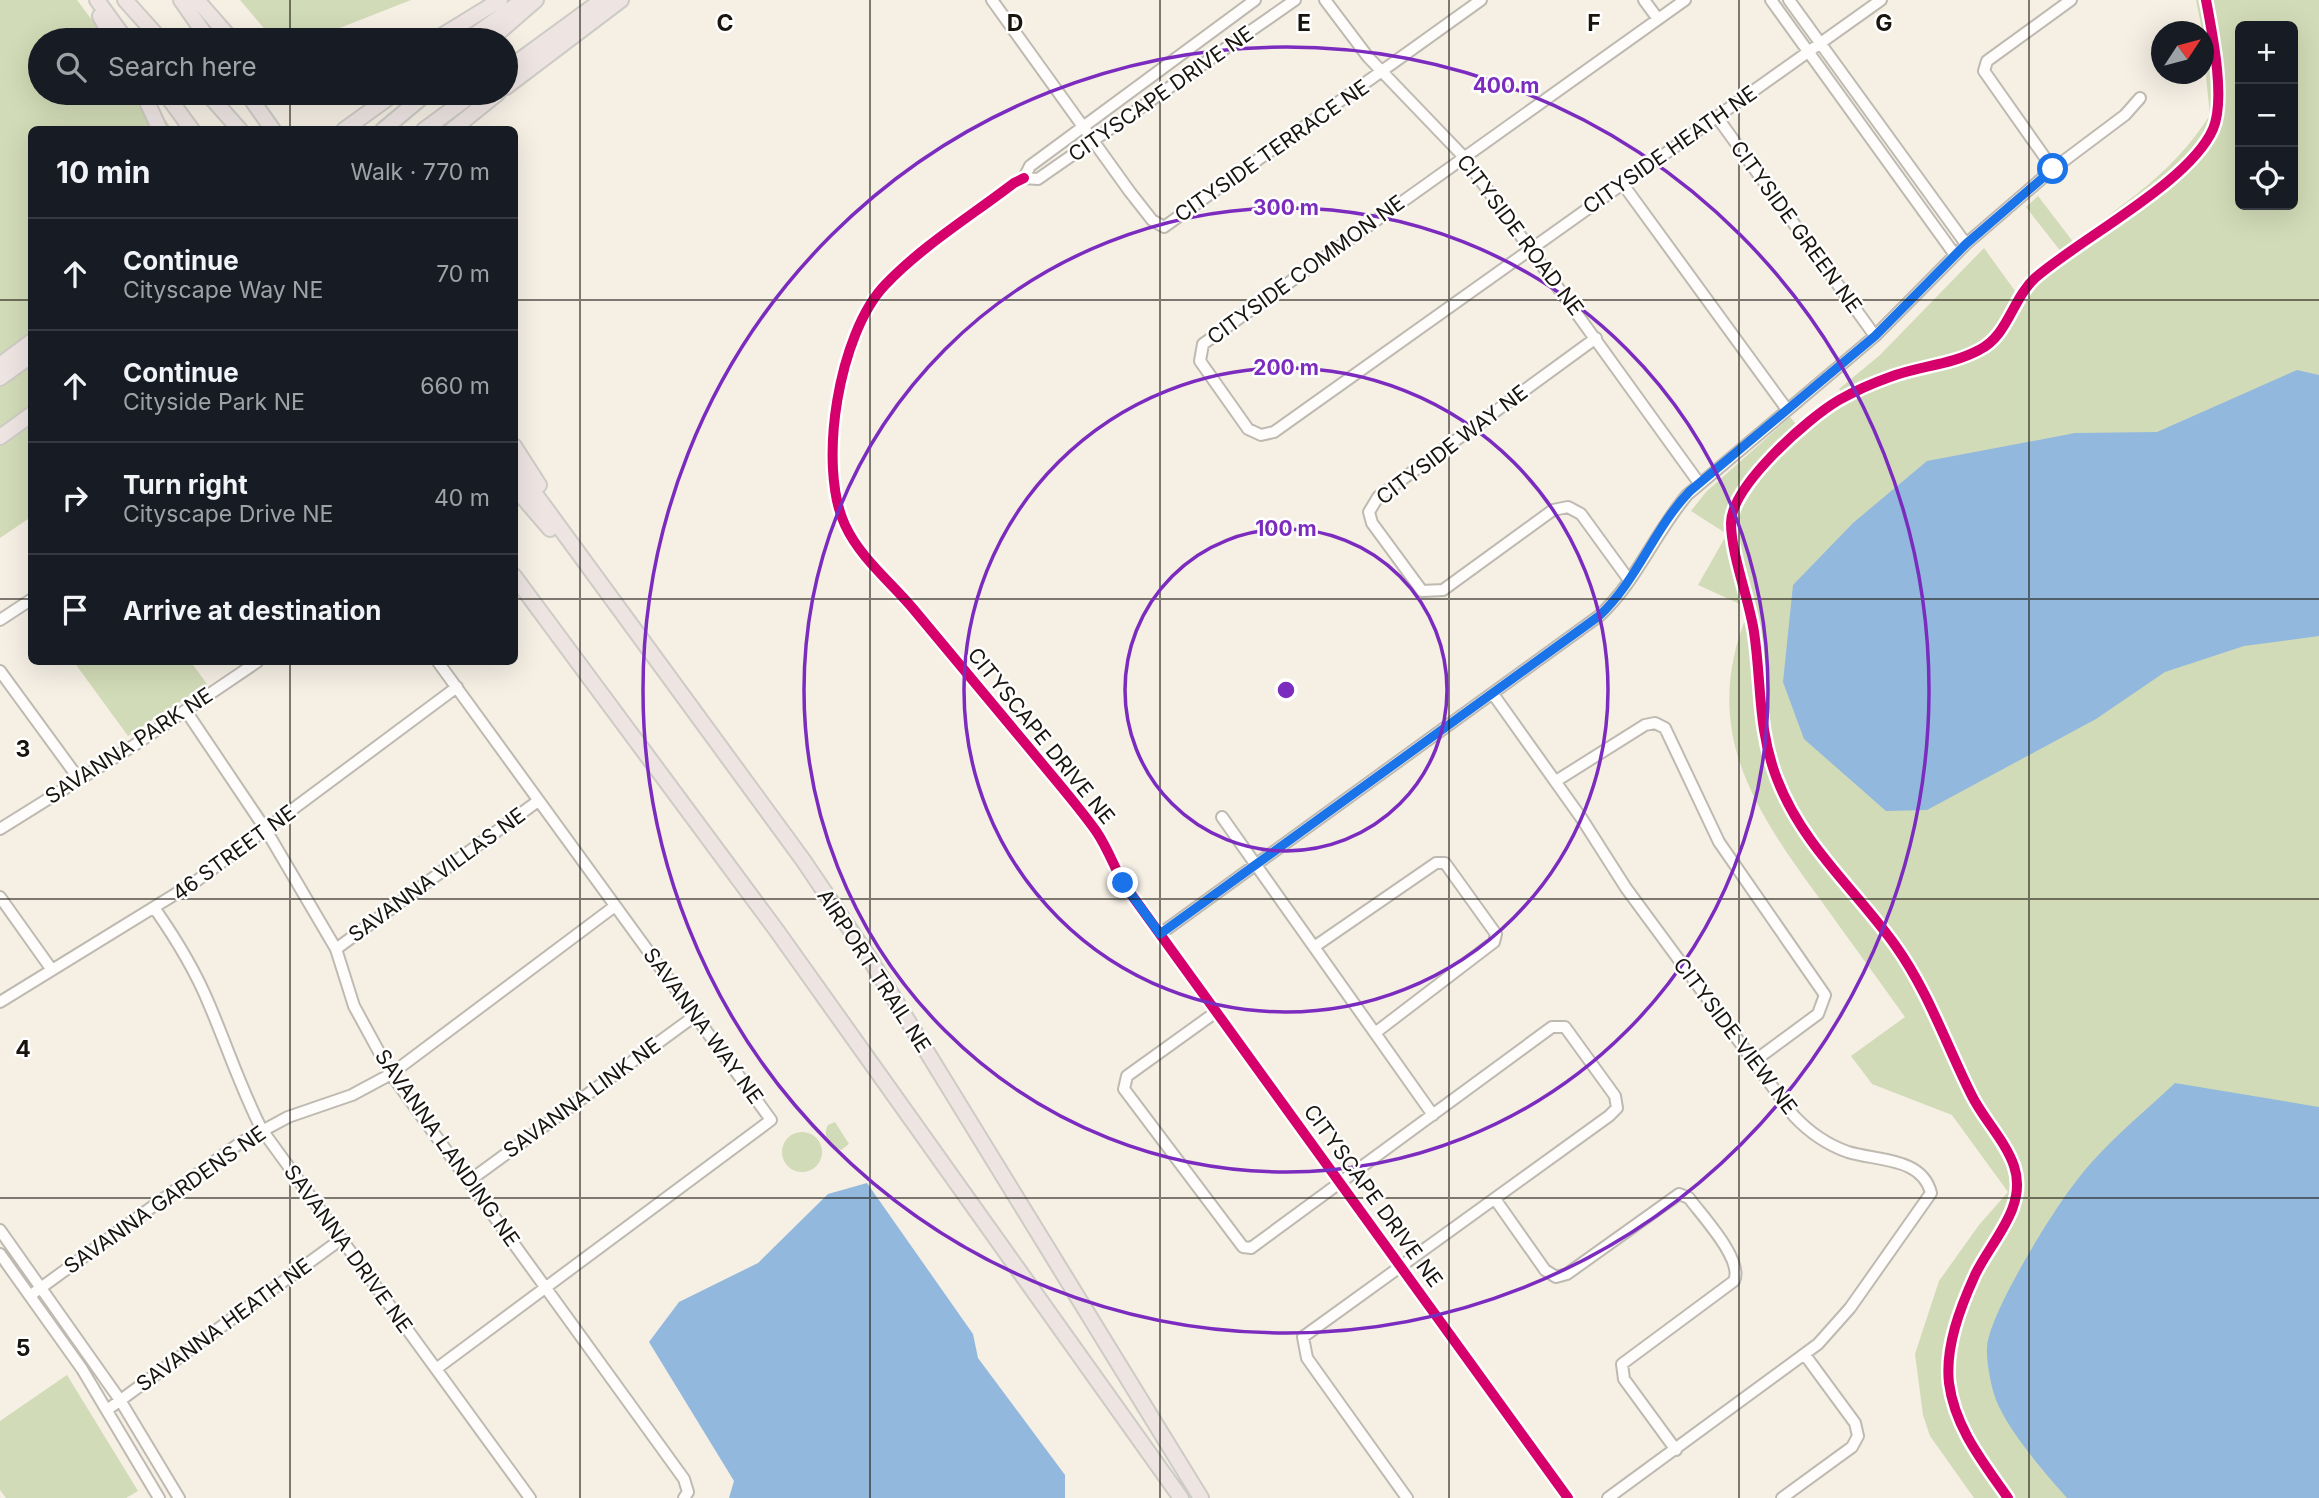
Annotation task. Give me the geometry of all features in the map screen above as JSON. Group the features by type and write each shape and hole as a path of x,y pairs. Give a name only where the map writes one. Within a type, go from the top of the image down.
{"main road":[{"path":"90,0 106,28"},
{"path":"97,0 118,28"},
{"path":"125,0 150,28"},
{"path":"181,0 201,28"},
{"path":"197,0 222,28"},
{"path":"454,28 500,0"},
{"path":"484,28 523,0"},
{"path":"504,28 536,0"},
{"path":"518,61 602,0"},
{"path":"518,78 621,0"},
{"path":"148,105 158,126"},
{"path":"174,105 189,126"},
{"path":"218,105 236,126"},
{"path":"255,105 270,126"},
{"path":"350,126 378,105"},
{"path":"388,126 413,105"},
{"path":"429,126 458,105"},
{"path":"457,126 483,105"},
{"path":"0,365 28,344"},
{"path":"0,378 28,358"},
{"path":"0,437 28,417"},
{"path":"518,452 617,607"},
{"name":"AIRPORT TRAIL NE","path":"518,471 803,860 868,956 1201,1498"},
{"path":"518,492 617,607"},
{"path":"518,581 777,931 1181,1498"}],"street":[{"name":"CITYSIDE TERRACE NE","path":"992,0 1152,220 1164,227 1383,72"},
{"name":"CITYSCAPE DRIVE NE","path":"1255,0 1030,166 1024,178 884,286 867,312 846,367 836,407 832,462 835,500 856,544 911,606 1091,824 1123,883 1568,1498"},
{"name":"CITYSCAPE DRIVE NE","path":"1024,178 1038,179 1295,0"},
{"name":"CITYSIDE ROAD NE","path":"1325,0 1383,72 1463,156 1699,483"},
{"path":"1383,72 1481,0"},
{"path":"1644,0 1658,19"},
{"name":"CITYSIDE COMMON NE","path":"1530,247 1274,432 1261,435 1248,429 1200,362 1203,344 1685,0"},
{"path":"1771,0 1955,255"},
{"path":"1789,0 1966,244"},
{"name":"CITYSIDE HEATH NE","path":"1530,247 1881,0"},
{"path":"2053,169 1984,71 1987,61 2071,0"},
{"path":"1160,934 1599,616 1613,603 1670,514 1699,483 1875,336 1966,244 2053,169 2125,115 2140,98"},
{"name":"CITYSIDE GREEN NE","path":"1717,117 1875,336"},
{"path":"1622,183 1786,408"},
{"name":"CITYSIDE WAY NE","path":"1596,338 1378,497 1370,512 1372,523 1422,591 1443,590 1553,510 1567,507 1581,514 1629,580"},
{"path":"0,620 28,602"},
{"name":"SAVANNA PARK NE","path":"0,829 186,711 253,665"},
{"name":"SAVANNA WAY NE","path":"436,1369 771,1120 440,665"},
{"path":"0,671 79,779"},
{"name":"46 STREET NE","path":"0,1002 155,909 457,687"},
{"name":"CITYSIDE VIEW NE","path":"1493,694 1556,781 1616,874 1753,1062 1806,1128 1848,1152 1896,1161 1916,1171 1926,1181 1931,1194 1850,1308 1805,1355 1608,1498"},
{"name":"SAVANNA LANDING NE","path":"186,711 266,830 336,949 354,1006 391,1074 684,1479 688,1492 684,1498"},
{"path":"1556,781 1645,725 1655,723 1665,728 1719,842 1825,995 1818,1014 1753,1062"},
{"name":"SAVANNA VILLAS NE","path":"336,949 538,801"},
{"path":"1222,817 1433,1115"},
{"path":"1314,947 1436,863 1445,863 1489,924 1496,934 1494,942 1375,1034"},
{"path":"0,897 52,970"},
{"name":"SAVANNA GARDENS NE","path":"31,1295 262,1130 309,1109 352,1095 391,1074 615,906"},
{"name":"SAVANNA DRIVE NE","path":"155,909 188,961 209,1003 235,1074 262,1130 530,1498"},
{"path":"1216,1012 1127,1076 1124,1089 1243,1247 1251,1248 1552,1027 1565,1027 1615,1096 1615,1111 1307,1333 1302,1343 1307,1357 1407,1498"},
{"name":"SAVANNA LINK NE","path":"468,1181 696,1015"},
{"path":"1494,1199 1545,1270 1556,1277 1567,1274 1679,1194 1689,1198 1735,1261 1737,1275 1734,1281 1622,1364 1624,1379 1675,1450"},
{"path":"0,1230 120,1401 179,1498"},
{"name":"SAVANNA HEATH NE","path":"107,1410 340,1240"},
{"path":"0,1254 31,1295 107,1410 159,1498"},
{"path":"1782,1498 1852,1447 1858,1436 1855,1423 1805,1355"}],"green space":[{"path":"0,0 77,0 98,28 28,28 28,105 154,105 170,126 28,126 28,519 0,538"},
{"path":"240,0 411,0 340,28 264,28"},
{"path":"2196,0 2319,0 2319,1498 1974,1498 1930,1436 1923,1415 1915,1354 1939,1281 1979,1225 2008,1192 1952,1115 1872,1084 1851,1056 1905,1017 1772,830 1740,764 1732,730 1729,694 1734,656 1747,615 1742,605 1698,585 1727,534 1691,511 1706,492 1790,417 1799,428 1841,392 1839,389 1880,355 1984,248 2015,291 2062,253 2026,207 2038,196 2074,243 2163,171 2195,137 2210,115 2207,84 2214,84 2214,21 2200,21"},
{"path":"76,665 193,665 207,684 128,736"},
{"path":"835,1122 849,1144 841,1150 830,1144 826,1137 828,1125"},
{"path":"802,1132 810,1133 816,1138 821,1144 821,1160 816,1166 810,1171 802,1172 794,1171 788,1166 783,1160 782,1152 783,1144 788,1138 794,1133"},
{"path":"67,1375 138,1491 126,1498 6,1498 0,1490 0,1421"}],"water":[{"path":"2297,370 2319,375 2319,636 2244,646 2165,672 2096,719 1927,810 1886,811 1804,739 1783,682 1793,585 1853,523 1927,461 2075,433 2157,432"},
{"path":"2175,1083 2319,1107 2319,1498 2067,1498 2018,1438 1996,1400 1989,1373 1987,1347 1999,1311 2023,1264 2051,1217 2085,1170 2122,1131"},
{"path":"867,1183 973,1334 978,1358 1065,1475 1065,1498 729,1498 734,1481 649,1342 679,1302 758,1263 828,1194"}],"cycle path":[{"path":"2008,1498 1980,1458 1957,1415 1948,1369 1955,1328 1964,1301 1975,1275 2012,1210 2017,1181 2014,1166 1971,1094 1927,999 1907,963 1815,846 1788,803 1777,779 1766,741 1754,632 1734,548 1731,523 1734,508 1757,473 1791,437 1825,409 1839,400 1901,373 1957,359 1989,344 2035,278 2159,189 2201,149 2213,129 2218,101 2217,65 2206,0"},
{"path":"1024,178 947,232 899,271 869,307 855,334 837,400 833,435 833,469 837,499 845,525 868,559 915,611 1096,831 1123,883 1568,1498"}],"route":[{"path":"1123,883 1160,934 1599,616 1613,603 1670,514 1690,491 1875,336 1966,244 2053,169"}]}
